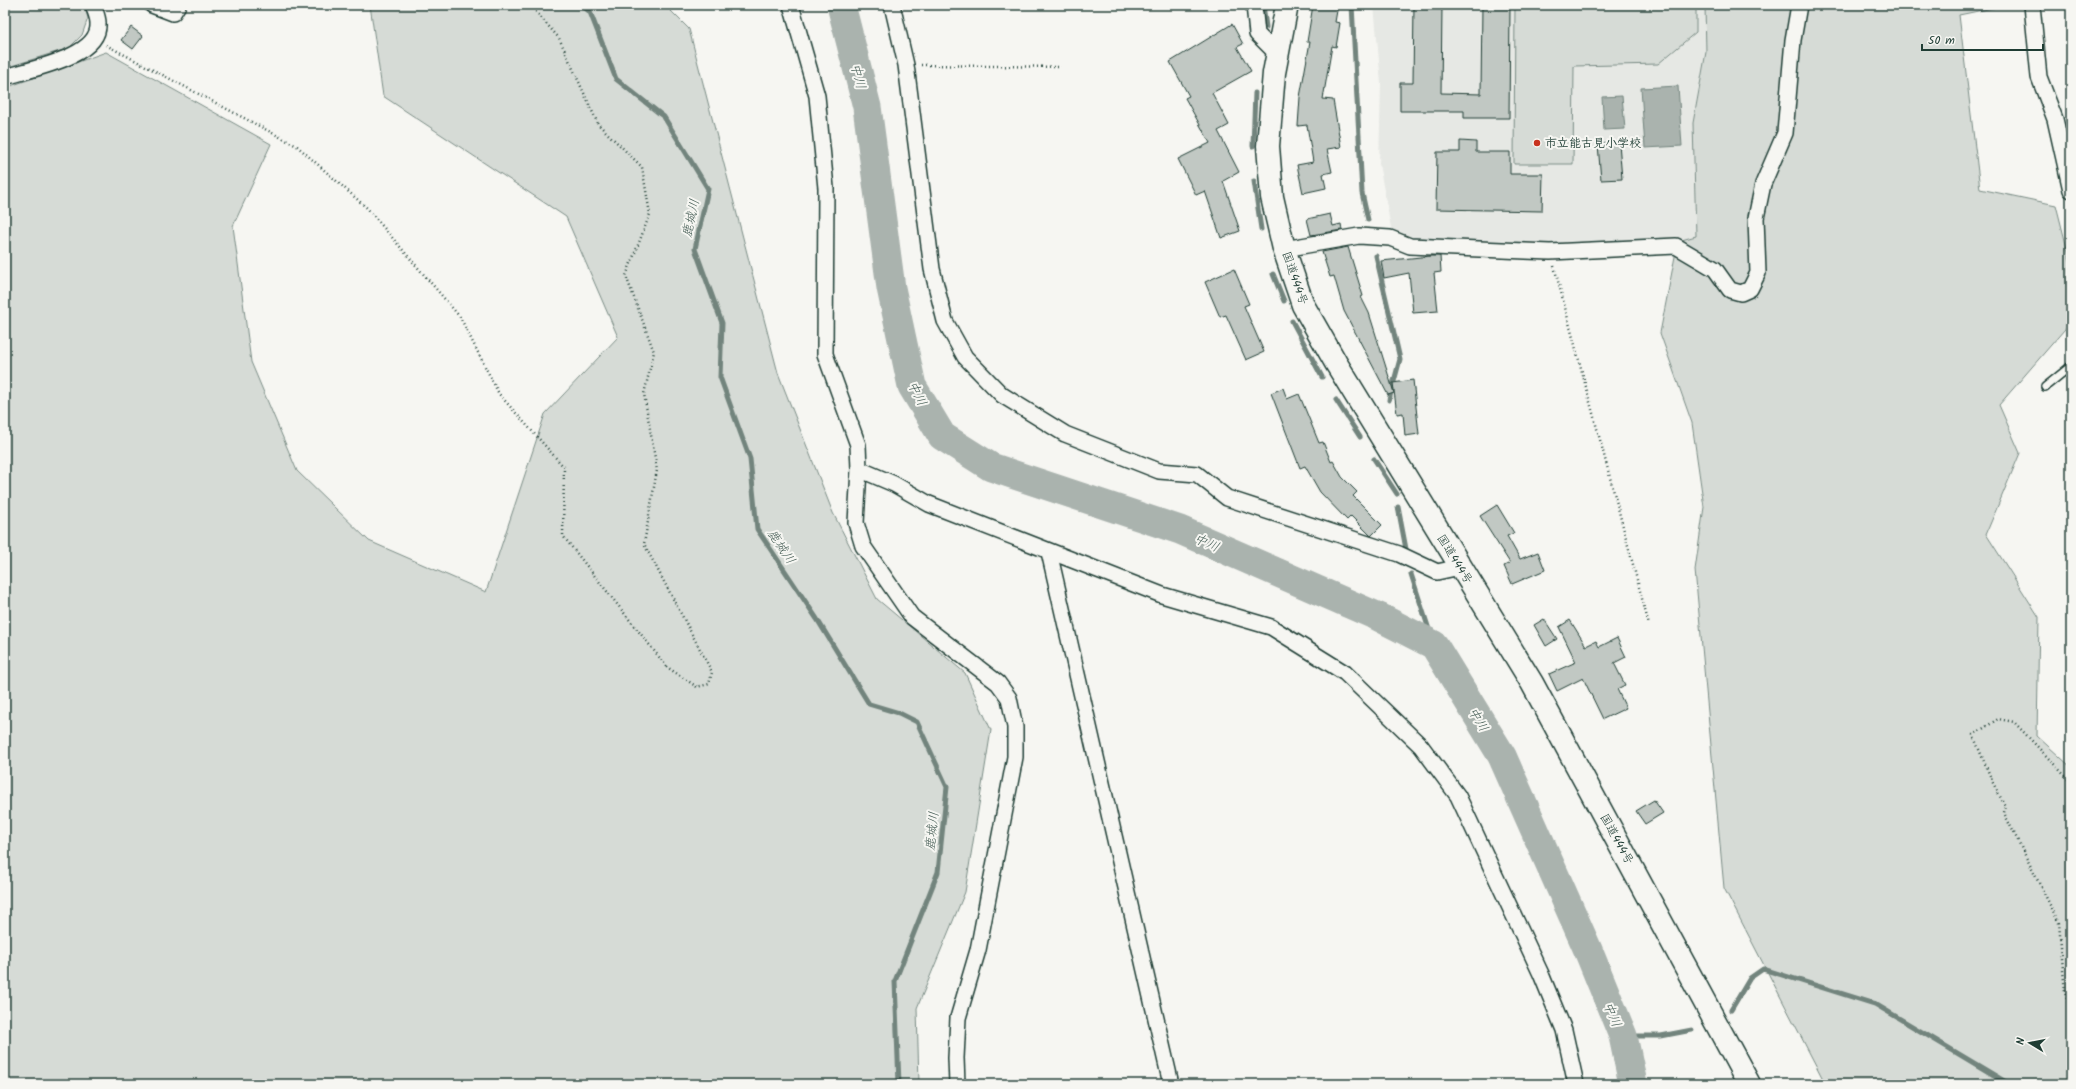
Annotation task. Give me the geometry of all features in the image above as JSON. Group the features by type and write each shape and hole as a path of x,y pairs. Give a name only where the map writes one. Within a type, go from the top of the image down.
{"highway":[{"name":"国道444号","path":"1287,5 1274,73 1268,146 1272,197 1284,249 1303,305 1336,363 1460,568 1532,683 1749,1084"}],"street":[{"path":"5,77 77,54 88,47 94,38 99,24 94,5"},
{"path":"152,5 173,13 178,5"},
{"path":"791,5 817,96 826,188 825,354 858,445 859,469 856,523 863,546 912,616 998,683 1009,698 1015,727 1015,757 981,934 958,1018 956,1058 957,1084"},
{"path":"892,5 906,65 932,269 945,320 965,357 1002,395 1065,434 1159,471 1197,474 1227,498 1399,554 1437,572 1460,568"},
{"path":"1254,5 1257,34 1277,54"},
{"path":"1284,249 1359,236 1390,238 1410,246 1550,252 1676,246 1715,269 1730,290 1741,294 1750,289 1758,273 1756,218 1763,184 1785,133 1793,40 1799,5"},
{"path":"2032,5 2039,77 2055,119 2071,190"},
{"path":"859,469 894,484 929,504 1049,552 1162,595 1271,627 1345,673 1421,746 1458,796 1540,974 1564,1030 1576,1084"},
{"path":"1049,552 1172,1084"}],"lane":[{"path":"2045,387 2071,366"}],"path":[{"path":"94,38 297,146 367,208 460,317 499,394 564,467 563,536 667,667 697,687 709,684 712,672 644,544 657,470 644,394 654,352 626,276 650,214 642,167 598,124 559,38 530,5"},
{"path":"906,65 1061,67"},
{"path":"1550,252 1648,625"},
{"path":"2071,782 2014,722 1998,719 1974,735 1993,783 2005,806 2004,813 2059,923 2065,994 2071,1011"}],"shaded area":[{"path":"5,5 84,5 88,18 82,35 69,48 5,68"},
{"path":"370,5 665,5 689,29 778,373 833,513 877,599 965,673 991,730 965,892 917,1008 919,1084 5,1084 5,88 106,52 271,144 233,226 251,362 297,471 369,541 486,592 545,414 618,337 566,217 383,96"},
{"name":"市立能古見小学校","path":"1374,5 1705,5 1706,52 1693,123 1696,236 1678,241 1559,249 1413,243 1392,233 1379,164 1381,83"},
{"path":"1515,5 1696,5 1696,32 1658,64 1574,66 1573,164 1514,164"},
{"path":"1705,5 2007,5 1959,15 1980,189 2056,205 2071,264 2071,322 1999,405 2020,453 1986,534 2039,617 2037,736 2071,767 2071,1084 1824,1084 1823,1079 1724,888 1695,570 1704,507 1692,423 1660,333 1678,241 1696,236 1693,123 1706,52"},
{"path":"1678,86 1682,146 1645,148 1641,88"},
{"path":"1622,96 1625,129 1604,130 1602,97"}],"building":[{"path":"1313,5 1338,5 1335,22 1340,23 1336,47 1332,46 1323,99 1333,100 1341,147 1327,149 1332,172 1323,174 1326,188 1303,193 1297,165 1313,162 1307,125 1298,126 1300,97 1310,42 1307,42"},
{"path":"1414,5 1442,5 1441,93 1481,94 1482,5 1510,5 1509,118 1464,118 1464,111 1400,111 1400,83 1413,83"},
{"path":"1232,24 1243,44 1237,47 1251,71 1212,93 1229,125 1218,131 1239,172 1223,181 1240,231 1221,238 1205,191 1196,195 1178,159 1210,143 1185,98 1189,96 1170,62"},
{"path":"131,27 143,36 133,49 121,40"},
{"path":"1460,141 1476,142 1476,152 1510,152 1510,174 1543,174 1542,211 1436,209 1437,152 1460,152"},
{"path":"1619,143 1622,179 1601,180 1598,144"},
{"path":"1330,214 1333,226 1341,224 1342,230 1311,235 1307,219"},
{"path":"1348,247 1363,296 1361,297 1369,313 1394,393 1388,395 1344,311 1334,276 1330,277 1322,252"},
{"path":"1440,256 1441,272 1434,273 1438,311 1413,313 1409,273 1384,278 1381,261"},
{"path":"1234,269 1249,304 1244,306 1264,352 1246,360 1226,315 1220,317 1205,282"},
{"path":"1413,380 1419,434 1405,436 1403,413 1397,414 1393,383"},
{"path":"1283,388 1287,399 1299,394 1319,443 1323,442 1331,462 1333,461 1342,477 1357,492 1353,496 1382,525 1371,536 1351,516 1347,520 1320,492 1305,466 1300,468 1271,393"},
{"path":"1497,505 1514,533 1507,536 1520,559 1538,552 1545,570 1512,584 1504,566 1510,563 1480,516"},
{"path":"1544,619 1557,639 1546,646 1534,625"},
{"path":"1570,620 1586,646 1596,641 1599,647 1617,638 1626,657 1614,663 1625,685 1617,689 1626,708 1603,719 1583,678 1557,691 1549,674 1576,662 1559,627"},
{"path":"1654,800 1663,813 1645,824 1636,811"}],"waterway":[{"name":"鹿城川","path":"582,5 590,12 616,79 664,117 708,189 695,249 722,323 720,377 750,459 757,529 817,619 869,704 899,713 917,722 947,787 938,872 895,981 899,1084"},
{"name":"中川","path":"841,5 867,107 891,288 912,386 942,436 991,467 1180,530 1379,617 1434,645 1502,756 1588,950 1623,1036 1633,1084"},
{"path":"1263,5 1266,27"},
{"path":"1352,5 1362,193 1368,220"},
{"path":"1253,146 1255,93"},
{"path":"1254,181 1261,229"},
{"path":"1376,256 1400,359 1389,400"},
{"path":"1273,274 1284,301"},
{"path":"1292,321 1322,377"},
{"path":"1336,400 1360,437"},
{"path":"1374,459 1397,494"},
{"path":"1398,507 1406,549"},
{"path":"1411,574 1434,645"},
{"path":"1731,1010 1750,978 1763,969 1875,1004 2009,1084"},
{"path":"1623,1036 1661,1036 1692,1030"}],"place":[{"name":"市立能古見小学校","path":"1537,143"}]}
